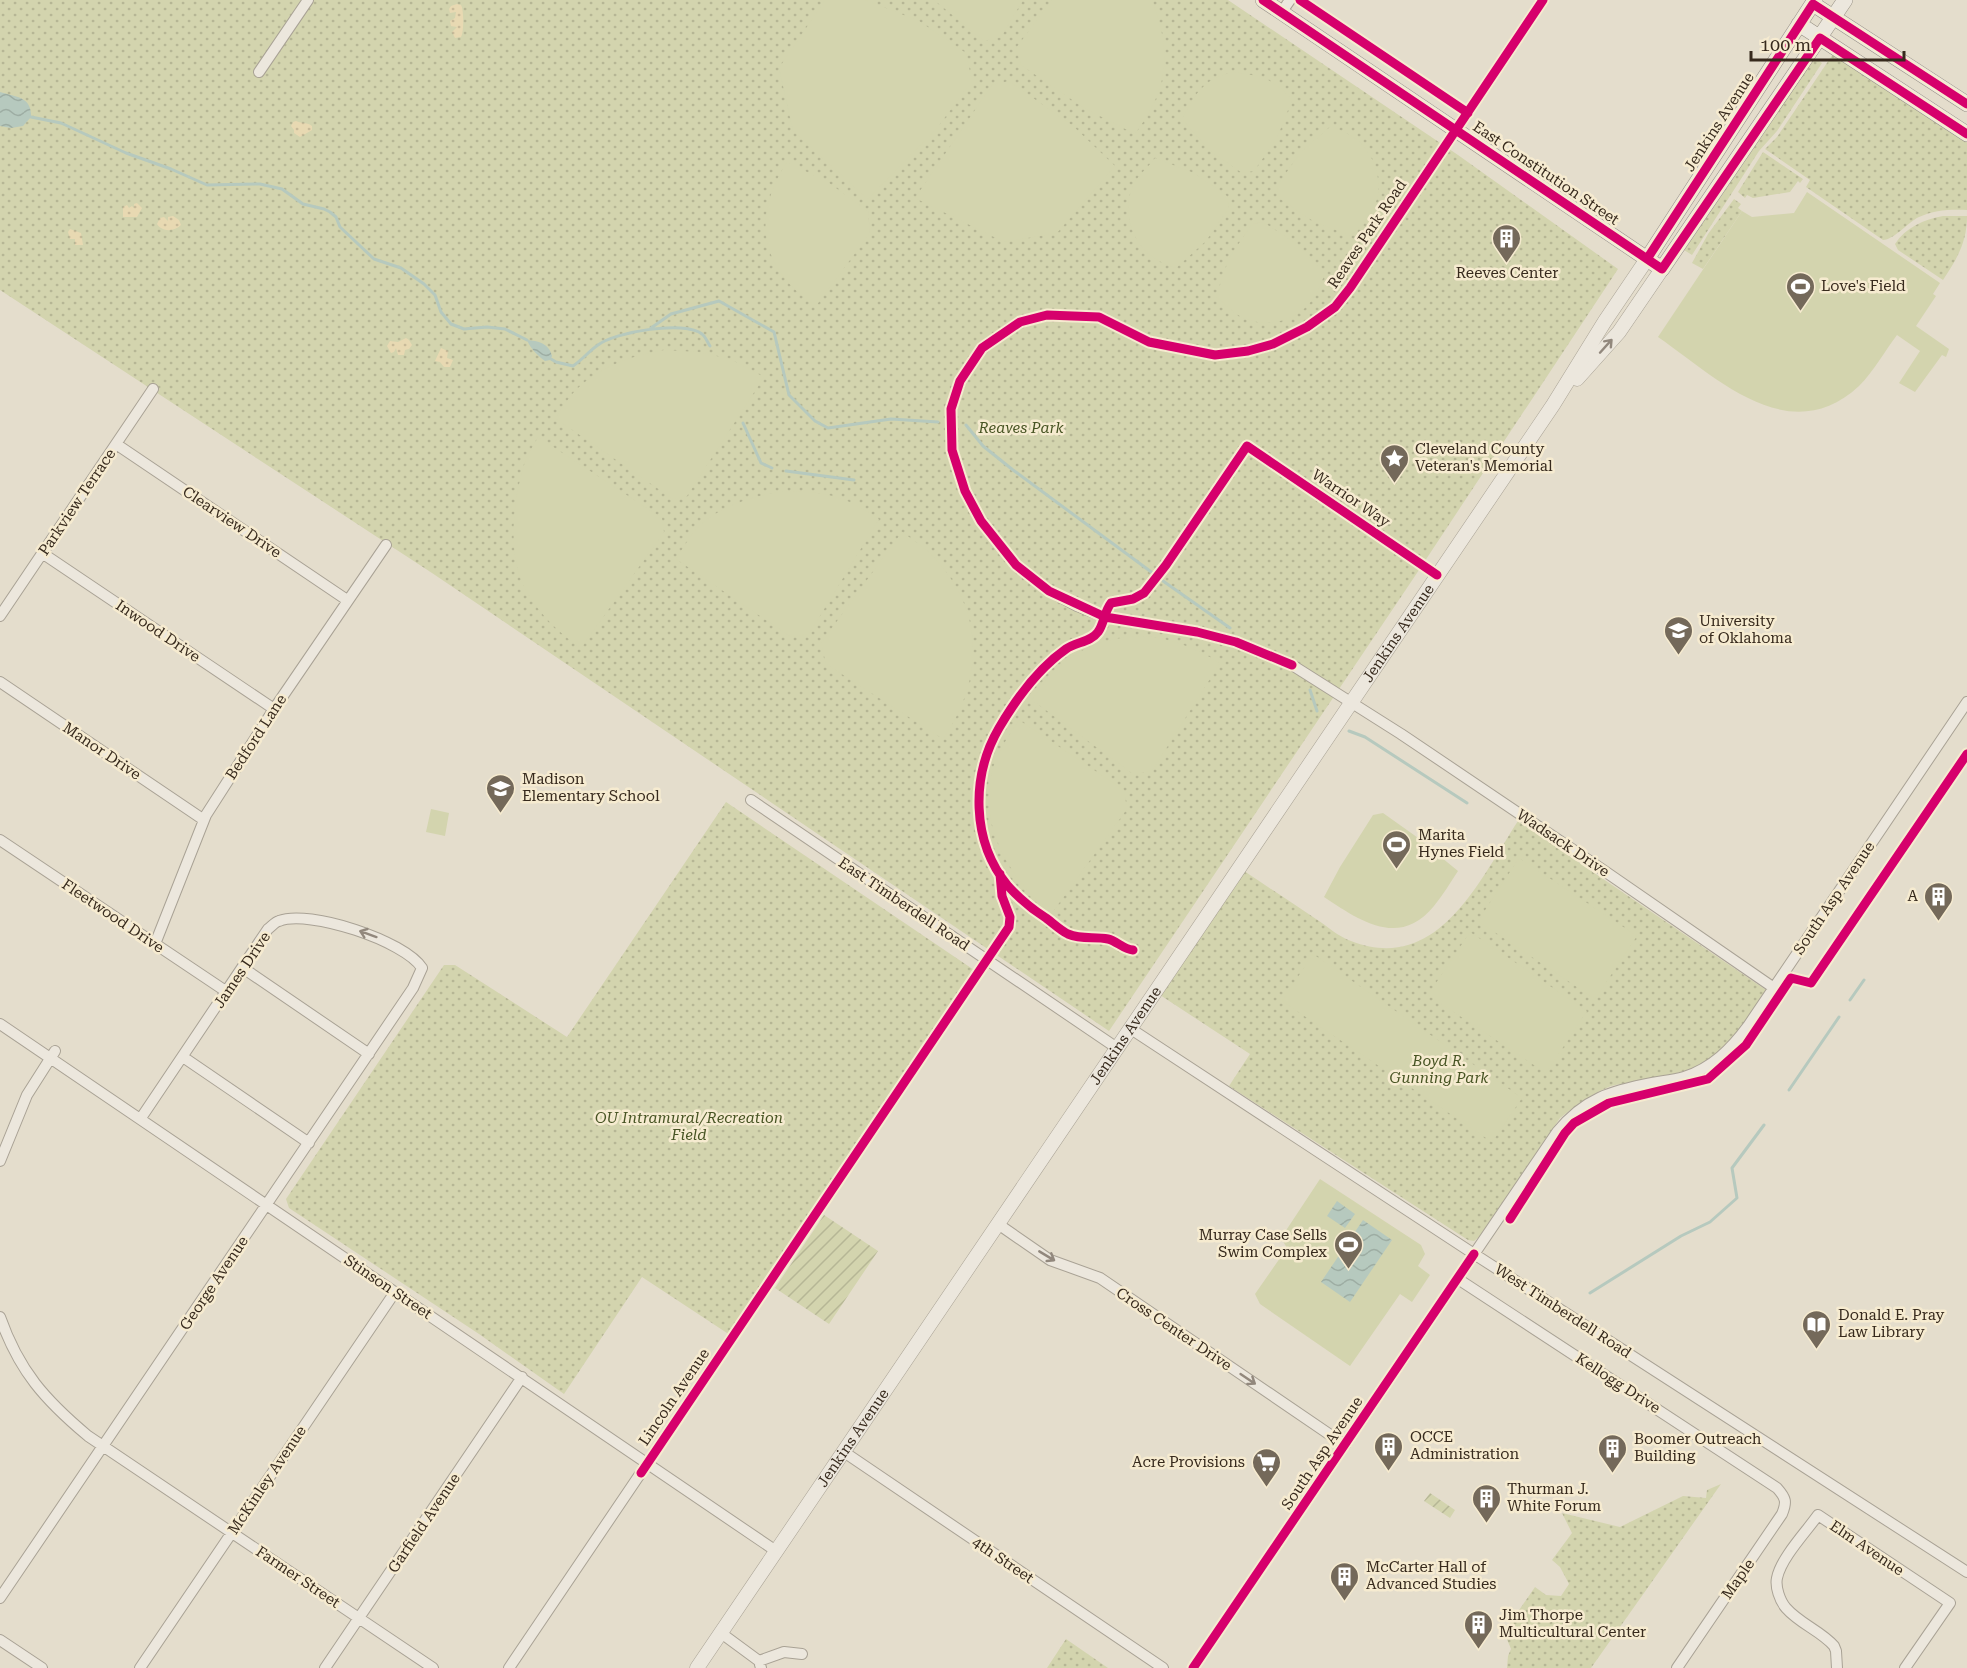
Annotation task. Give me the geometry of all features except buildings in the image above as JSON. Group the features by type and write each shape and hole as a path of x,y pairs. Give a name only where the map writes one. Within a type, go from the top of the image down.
{"main road":[{"name":"East Constitution Street","path":"1263,0 1286,6 1456,130 1662,269"},
{"name":"Jenkins Avenue","path":"1662,269 1845,0"},
{"name":"Jenkins Avenue","path":"1647,259 1814,2"},
{"path":"1814,2 1833,17 1967,104"},
{"path":"1799,24 1967,134"}],"street":[{"path":"259,72 308,0"},
{"name":"Reaves Park Road","path":"1351,701 1292,664 1265,652 1197,632 1105,617 1049,591 1016,565 981,521 965,491 952,450 951,409 960,381 982,348 1020,322 1047,315 1099,317 1149,342 1215,355 1248,351 1273,344 1307,327 1335,307 1350,288 1543,0"},
{"name":"Jenkins Avenue","path":"697,1668 1553,405 1647,259"},
{"name":"Jenkins Avenue","path":"1553,405 1619,332 1662,269"},
{"name":"Parkview Terrace","path":"0,616 153,389"},
{"name":"Clearview Drive","path":"116,444 348,600"},
{"name":"Warrior Way","path":"1247,446 1437,575"},
{"name":"Bedford Lane","path":"155,944 204,820 274,709 386,545"},
{"name":"Inwood Drive","path":"42,553 274,709"},
{"name":"Manor Drive","path":"0,682 204,820"},
{"name":"Wadsack Drive","path":"1351,701 1774,988"},
{"name":"South Asp Avenue","path":"1193,1668 1545,1148 1568,1119 1586,1104 1614,1090 1683,1077 1708,1065 1732,1047 1967,702"},
{"name":"East Timberdell Road","path":"751,800 1118,1048"},
{"name":"Fleetwood Drive","path":"0,840 227,992"},
{"name":"James Drive","path":"141,1118 274,924 281,920 322,922 362,932 389,942 410,955 419,964"},
{"name":"George Avenue","path":"0,1598 419,979 422,971 419,964"},
{"path":"243,968 369,1054"},
{"name":"Stinson Street","path":"0,1024 53,1054 141,1118 394,1292 776,1551"},
{"name":"West Timberdell Road","path":"1131,1029 1474,1254 1967,1572"},
{"path":"0,1161 27,1095 53,1054"},
{"path":"183,1057 309,1143"},
{"name":"Cross Center Drive","path":"998,1224 1050,1260 1100,1278 1345,1445"},
{"name":"Kellogg Drive","path":"1458,1279 1777,1488"},
{"name":"McKinley Avenue","path":"140,1668 394,1292"},
{"name":"Farmer Street","path":"0,1317 16,1354 38,1389 54,1407 102,1445 433,1668"},
{"name":"Lincoln Avenue","path":"509,1668 732,1338"},
{"name":"Garfield Avenue","path":"325,1668 522,1377"},
{"name":"4th Street","path":"844,1452 1163,1668"},
{"name":"Maple","path":"1677,1668 1782,1514 1786,1501 1777,1488"},
{"name":"Elm Avenue","path":"1837,1668 1834,1646 1786,1608 1777,1587 1777,1578 1783,1564 1818,1515 1950,1603 1905,1668"},
{"path":"721,1633 760,1665 784,1653 802,1654"},
{"path":"0,1640 42,1668"}],"green space":[{"name":"Reaves Park","path":"0,0 1228,0 1458,155 1618,269 1109,1031 432,573 0,290"},
{"path":"825,0 865,0 919,21 966,53 972,81 937,128 868,199 793,131 779,68"},
{"path":"934,0 1023,0 1001,37 984,41"},
{"path":"1052,0 1152,0 1163,37 1164,70 1155,101 1135,134 1084,108 1021,65 1016,48"},
{"path":"1833,54 1967,142 1967,210 1943,210 1925,215 1915,219 1892,237 1883,240 1806,187 1810,180 1765,149 1777,137"},
{"path":"1814,58 1822,63 1777,131 1759,151 1692,255 1684,250"},
{"path":"1233,72 1264,77 1283,90 1292,100 1277,138 1254,171 1242,173 1209,150 1182,119 1207,83"},
{"path":"1009,81 1073,126 1115,166 1057,233 1004,242 915,198 992,85"},
{"path":"1331,126 1353,137 1363,146 1374,162 1377,172 1376,202 1368,218 1351,236 1313,221 1279,198 1277,186 1300,153"},
{"path":"1763,152 1803,179 1800,183 1798,181 1790,192 1753,198 1747,195 1745,198 1738,192"},
{"path":"1155,158 1194,173 1227,196 1229,208 1206,241 1176,268 1159,261 1142,247 1136,239 1129,219 1129,198 1134,183"},
{"path":"787,162 829,183 868,211 870,233 816,306 783,276 773,259 767,241 768,203"},
{"name":"Love's Field","path":"1807,192 1940,283 1933,294 1936,296 1916,326 1949,349 1946,357 1942,355 1915,392 1899,383 1920,351 1897,335 1859,386 1833,404 1806,411 1780,410 1754,401 1704,371 1658,337 1742,211 1752,217 1794,213"},
{"path":"1734,199 1741,204 1738,208 1742,211 1703,269 1692,263 1708,234"},
{"path":"1943,216 1967,216 1967,225 1960,250 1943,280 1898,250 1895,244 1904,233 1916,225"},
{"path":"1263,222 1297,244 1325,274 1317,293 1300,312 1283,320 1264,323 1241,317 1216,297 1229,258 1252,224"},
{"path":"664,350 698,352 730,359 764,377 687,496 673,499 555,418 575,391 597,373 629,359"},
{"path":"538,437 662,518 664,532 581,648 544,616 527,592 516,562 514,528 517,493 525,462"},
{"path":"784,491 834,496 879,519 809,634 791,637 676,559 694,532 710,517 740,502"},
{"path":"902,532 930,554 954,583 965,604 971,627 973,649 971,672 956,717 943,739 826,664 821,643"},
{"path":"1142,636 1183,645 1220,663 1152,771 1133,774 1032,700 1053,673 1078,653 1107,641"},
{"path":"1019,720 1124,790 1127,809 1052,913 1022,884 1010,867 993,830 989,810 989,789 995,762"},
{"name":"OU Intramural/Recreation Field","path":"726,802 977,972 730,1335 642,1277 564,1394 479,1334 289,1208 286,1199 444,965 455,965 567,1037"},
{"path":"431,809 449,813 445,836 426,832"},
{"name":"Marita Hynes Field","path":"1383,813 1458,871 1434,906 1421,919 1407,926 1393,928 1379,926 1351,914 1324,897 1373,815"},
{"name":"Boyd R. Gunning Park","path":"1518,821 1766,990 1726,1045 1700,1065 1672,1074 1611,1086 1584,1100 1560,1118 1479,1237 1474,1241 1468,1240 1229,1086 1250,1054 1160,995 1244,871 1351,941 1382,948 1408,945 1432,934 1452,916 1488,870"},
{"path":"1519,858 1637,936 1595,999 1478,921"},
{"path":"1470,932 1587,1011 1546,1073 1428,995"},
{"path":"1313,954 1522,1098 1492,1142 1282,1001"},
{"name":"Murray Case Sells Swim Complex","path":"1320,1179 1421,1245 1425,1254 1418,1266 1430,1275 1412,1302 1400,1294 1350,1366 1260,1304 1255,1294 1287,1248 1281,1238"},
{"path":"824,1215 878,1251 829,1324 775,1288"},
{"path":"1721,1484 1591,1668 1507,1668 1511,1649 1504,1632 1535,1587 1546,1595 1561,1596 1569,1584 1560,1567 1552,1560 1572,1533 1562,1513 1620,1527 1683,1496 1706,1498 1707,1490"},
{"path":"1430,1493 1455,1510 1450,1518 1424,1501"},
{"path":"1066,1639 1108,1668 1047,1668"}],"sand":[{"path":"457,4 462,8 463,26 461,37 455,38 452,32 457,27 451,26 450,21 455,18 456,12 450,13 449,9"},
{"path":"296,121 312,126 312,130 300,137 294,133 291,126"},
{"path":"137,203 142,208 137,217 123,217 123,207 127,205 129,208 132,206 134,208 134,204"},
{"path":"173,216 179,220 181,225 175,229 165,230 157,224 160,218 164,217 168,221 168,217"},
{"path":"70,229 81,233 83,245 75,245 75,239 70,239 68,232"},
{"path":"406,338 412,345 405,350 404,355 398,355 396,348 391,353 387,346 390,341 398,342"},
{"path":"441,348 448,351 447,358 453,360 450,367 444,367 440,362 435,361"}],"water":[{"path":"0,92 22,98 29,105 31,117 23,126 11,128 0,126"},
{"path":"527,340 546,345 551,352 550,360 545,361 540,357"},
{"path":"1337,1201 1355,1214 1345,1228 1327,1216"},
{"path":"1363,1220 1392,1240 1350,1302 1321,1282"}],"waterway":[{"path":"31,117 61,123 126,153 207,185 260,184 282,189 303,204 330,212 336,217 340,227 374,259 401,268 424,284 435,295 441,312 451,324 464,329 487,327 505,329 527,340"},
{"path":"651,328 671,314 719,301 774,332 789,395 815,421 828,428 891,419 938,422"},
{"path":"551,359 573,366 606,340 650,329 693,330 703,335 710,346"},
{"path":"743,423 761,463 772,468"},
{"path":"966,425 983,446 1013,470 1154,574"},
{"path":"786,471 854,480"},
{"path":"1163,581 1230,628"},
{"path":"1310,690 1317,711"},
{"path":"1349,731 1365,737 1467,803"},
{"path":"1850,1000 1864,980"},
{"path":"1789,1090 1839,1017"},
{"path":"1590,1293 1681,1236 1710,1222 1737,1198 1732,1168 1764,1125"}],"cycle path":[{"path":"1263,0 1662,269 1820,38 1967,134"},
{"path":"1300,0 1468,113"},
{"path":"1292,665 1236,642 1197,632 1105,617 1049,591 1016,565 981,521 965,491 952,450 951,409 960,381 982,348 1020,322 1047,315 1099,317 1149,342 1215,355 1248,351 1273,344 1307,327 1335,307 1350,288 1543,0"},
{"path":"1647,259 1813,4 1967,104"},
{"path":"1133,950 1108,939 1078,937 1062,931 1008,886 987,849 979,808 983,767 999,728 1029,685 1066,649 1095,635 1111,603 1133,599 1144,593 1166,565 1247,446 1437,575"},
{"path":"1510,1219 1565,1133 1574,1123 1609,1103 1708,1079 1746,1045 1791,978 1811,983 1967,754"},
{"path":"641,1473 1009,927 1010,917 1002,896 1000,874"},
{"path":"1193,1668 1474,1254"}],"place":[{"name":"Reeves Center","path":"1507,264"},
{"name":"Love's Field","path":"1800,312"},
{"name":"Cleveland County Veteran's Memorial","path":"1394,484"},
{"name":"University of Oklahoma","path":"1678,656"},
{"name":"Madison Elementary School","path":"501,814"},
{"name":"Marita Hynes Field","path":"1397,870"},
{"name":"A","path":"1939,922"},
{"name":"Murray Case Sells Swim Complex","path":"1348,1270"},
{"name":"Donald E. Pray Law Library","path":"1817,1350"},
{"name":"OCCE Administration","path":"1389,1472"},
{"name":"Boomer Outreach Building","path":"1613,1474"},
{"name":"Acre Provisions","path":"1266,1488"},
{"name":"Thurman J. White Forum","path":"1486,1524"},
{"name":"McCarter Hall of Advanced Studies","path":"1345,1602"},
{"name":"Jim Thorpe Multicultural Center","path":"1478,1650"}]}
